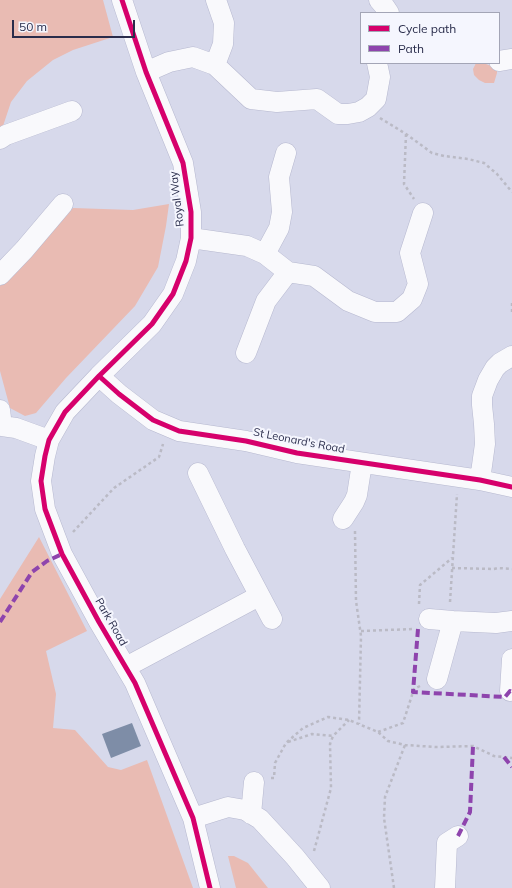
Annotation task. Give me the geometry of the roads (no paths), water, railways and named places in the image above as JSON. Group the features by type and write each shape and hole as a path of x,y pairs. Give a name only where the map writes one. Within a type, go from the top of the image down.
{"street":[{"name":"Royal Way","path":"99,376 152,324 173,294 186,261 191,238 191,212 183,163 146,72 122,0"},
{"path":"215,65 223,44 224,23 216,0"},
{"path":"379,0 388,12"},
{"path":"146,72 170,62 193,57 215,65 252,99 277,102 317,99 338,114 348,114 359,112 368,107 376,99 380,77 377,64"},
{"path":"500,60 512,59"},
{"path":"0,139 6,134 72,111"},
{"path":"265,254 279,228 282,212 279,177 286,153"},
{"path":"0,275 24,250 63,204"},
{"path":"191,238 247,246 265,254 288,272 314,276 348,301 375,312 397,312 412,299 418,284 410,254 423,213"},
{"path":"246,353 266,301 288,272"},
{"path":"480,480 485,444 482,396 488,380 495,368 500,363 512,356"},
{"name":"St Leonard's Road","path":"99,376 119,394 153,420 179,431 246,441 296,453 458,478 480,480 512,487"},
{"name":"Park Road","path":"99,376 65,412 49,440 41,481 45,509 62,554 134,683 193,818 210,888"},
{"path":"1,420 16,428 49,440"},
{"path":"343,519 357,495 362,463"},
{"path":"198,473 235,549 272,619"},
{"path":"126,667 259,596"},
{"path":"424,613 451,621 496,623 512,621"},
{"path":"437,679 451,621"},
{"path":"510,690 512,659"},
{"path":"251,814 254,782"},
{"path":"193,818 228,807 245,810 260,819 295,857 320,888"},
{"path":"445,888 447,843 458,836"}]}
